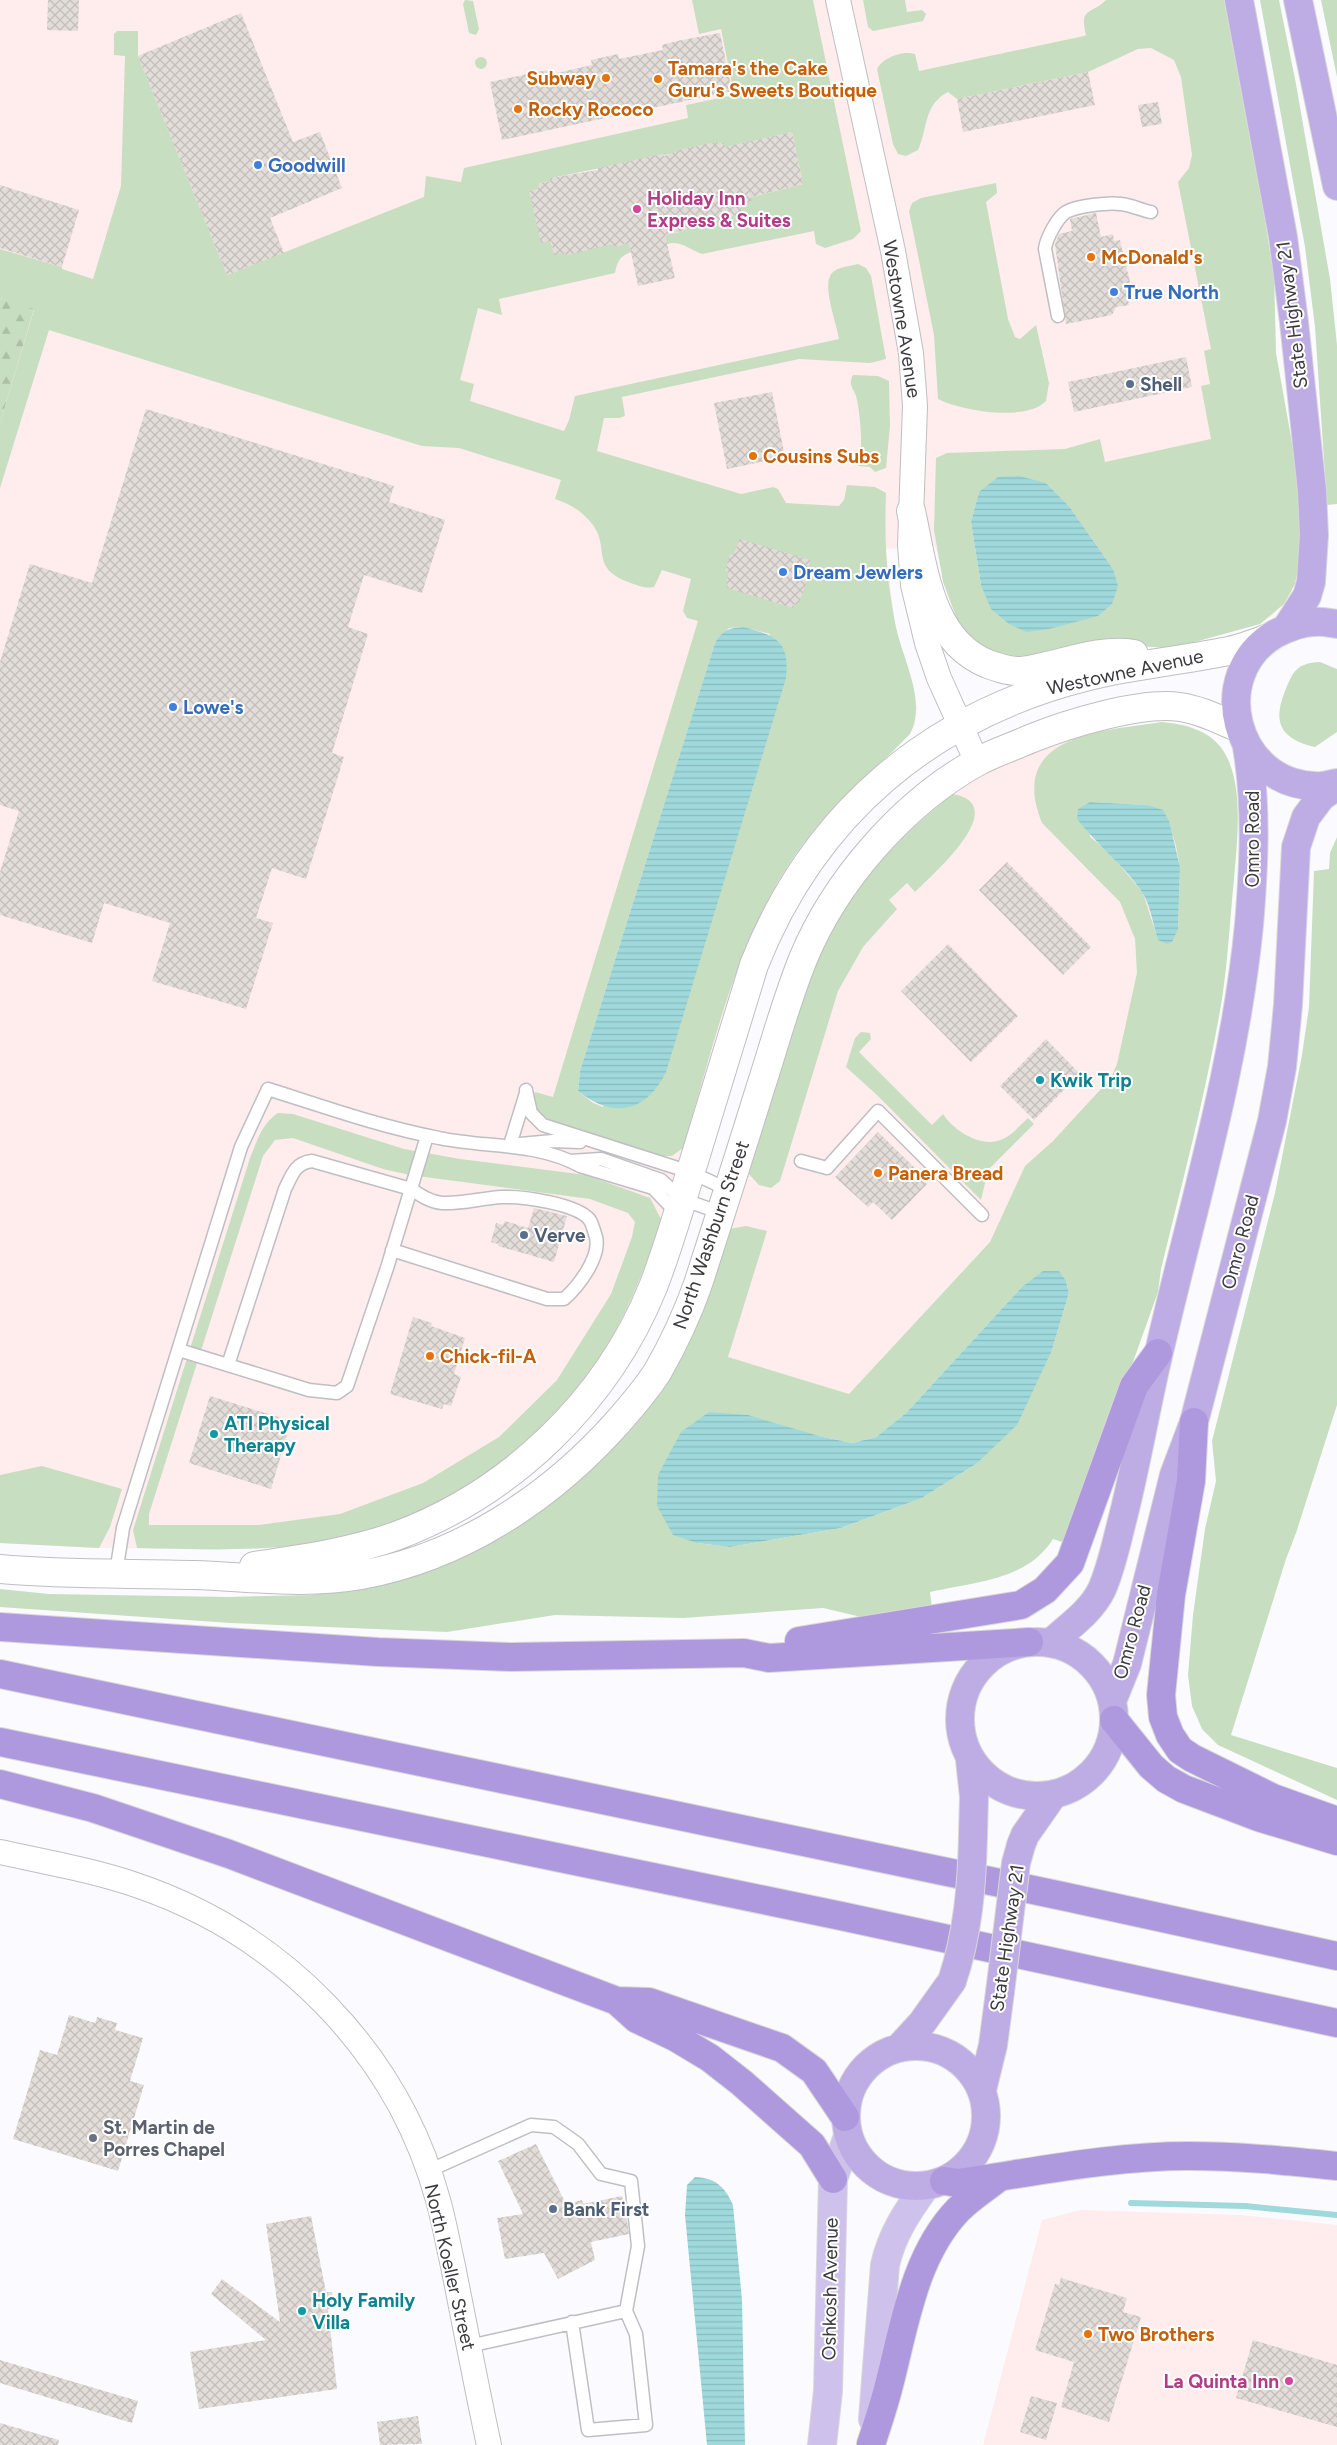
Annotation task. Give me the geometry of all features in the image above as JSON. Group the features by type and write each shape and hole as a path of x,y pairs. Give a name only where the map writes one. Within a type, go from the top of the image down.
{"highway":[{"name":"State Highway 21","path":"1238,0 1283,237 1312,491 1314,564 1312,582 1304,602 1277,633 1250,658 1239,680 1236,704 1243,737"},
{"path":"1298,0 1337,186"},
{"path":"1277,633 1314,622 1337,624"},
{"path":"1243,737 1265,767 1288,781 1315,786 1337,785"},
{"name":"Omro Road","path":"1040,1642 1090,1609 1102,1589 1115,1550 1140,1449 1158,1353 1217,1119 1239,1004 1250,906 1254,839 1252,774 1243,737"},
{"name":"Omro Road","path":"1113,1711 1127,1664 1174,1475 1194,1422 1272,1121 1282,1066 1288,1005 1296,848 1306,817 1321,797 1337,785"},
{"path":"0,1627 378,1652 510,1657 744,1653 807,1640 1021,1604 1045,1590 1070,1563 1134,1386 1158,1353"},
{"path":"1194,1422 1191,1481 1171,1595 1161,1695 1167,1726 1180,1750 1192,1758 1273,1798 1337,1821"},
{"path":"744,1653 770,1658 1040,1642 1072,1650 1090,1663 1104,1680 1113,1711 1150,1766 1178,1786 1258,1818 1337,1841"},
{"path":"1040,1642 1007,1647 988,1659 973,1675 963,1695 959,1718 961,1740 970,1760 982,1775 997,1787 1015,1794 1034,1797 1053,1795 1073,1788 1090,1776 1104,1759 1112,1739 1113,1711"},
{"path":"0,1674 1052,1894 1337,1956"},
{"path":"0,1742 812,1910 1337,2023"},
{"path":"898,2048 922,2023 952,1980 958,1963 969,1903 974,1797 970,1760"},
{"path":"0,1784 93,1808 229,1854 617,2001 649,2002 782,2048 814,2071 847,2126 856,2154 869,2169 886,2181 905,2187 958,2183 1053,2167 1188,2156 1275,2159 1337,2166"},
{"name":"State Highway 21","path":"982,2090 993,2045 1016,1863 1025,1835 1053,1795"},
{"path":"617,2001 637,2018 675,2037 710,2058 742,2083 812,2145 833,2179"},
{"path":"847,2126 848,2098 853,2084 862,2071 884,2053 898,2048 919,2045 938,2049 951,2055 972,2072 982,2090 987,2112 985,2134 976,2154 961,2172 935,2184"},
{"path":"871,2444 888,2391 908,2306 924,2265 934,2246 957,2212 999,2177"}],"main road":[{"name":"Oshkosh Avenue","path":"822,2445 828,2391 833,2179 847,2126"},
{"path":"871,2444 885,2264 889,2246 900,2221 935,2184"}],"street":[{"name":"Westowne Avenue","path":"838,0 893,251 911,353 915,406 910,544 915,593 927,643 939,678 977,762 1055,729 1092,718 1156,707 1178,706 1191,709 1243,737"},
{"path":"911,511 927,583 936,612 948,632 962,649 979,660 1001,669 1021,671 1116,652 1163,661"},
{"name":"Westowne Avenue","path":"959,725 995,707 1033,692 1089,676 1163,661 1224,652 1277,633"},
{"name":"North Washburn Street","path":"198,1575 339,1551 395,1536 431,1521 465,1504 532,1454 562,1427 590,1396 616,1358 652,1289 680,1206 754,965 778,912 802,870 829,833 868,794 933,741 959,725"},
{"name":"North Washburn Street","path":"0,1569 310,1580 361,1575 420,1560 459,1544 505,1518 550,1486 590,1453 639,1398 657,1372 689,1310 804,958 826,915 859,864 895,825 922,801 977,762"},
{"name":"North Koeller Street","path":"0,1852 105,1876 166,1896 217,1922 279,1960 307,1984 350,2030 372,2061 412,2129 438,2200 489,2445"}],"lane":[{"path":"1058,316 1045,249 1046,241 1062,217 1067,212 1106,203 1122,204 1151,212"},
{"path":"116,1573 123,1528 241,1147 268,1089 395,1129 427,1136 510,1145 570,1161 601,1159 660,1180 680,1206 725,1201"},
{"path":"510,1145 526,1090 531,1113 543,1125 690,1172 725,1201"},
{"path":"801,1161 827,1168 878,1111 982,1214"},
{"path":"179,1350 309,1390 337,1393 347,1386 427,1136"},
{"path":"510,1145 554,1141 596,1143"},
{"path":"228,1365 285,1189 295,1168 304,1162 312,1160 411,1189 425,1198 441,1202 503,1197 527,1198 581,1212 591,1221 597,1241 588,1272 564,1299 547,1299 392,1250"},
{"path":"428,2171 531,2125 554,2127 578,2144 601,2174 631,2181 638,2246 626,2311 636,2334 646,2424 588,2430 572,2322"},
{"path":"469,2346 626,2311"}],"shaded area":[{"path":"0,0 1224,0 1274,278 1276,353 1283,401 1298,572 1291,593 1273,615 1260,624 1180,646 952,609 935,546 886,549 895,626 915,694 917,709 915,725 910,734 817,827 778,882 753,931 732,984 657,1232 629,1305 610,1340 543,1425 424,1509 364,1531 255,1548 95,1548 0,1543"},
{"path":"1162,722 1189,726 1206,734 1222,748 1230,764 1238,814 1222,999 1185,1168 856,1428 685,1346 786,1041 953,794 1003,764 1083,734"},
{"path":"1081,2210 1241,2215 1337,2225 1337,2445 983,2445 1042,2220"}],"green space":[{"path":"465,0 473,1 479,29 476,35 469,33 463,4"},
{"path":"692,0 813,0 861,231 853,239 825,248 816,244 814,231 702,254 681,244 667,244 665,235 680,232 679,227 742,214 740,204 751,201 748,185 752,197 803,184 792,132 725,148 724,143 551,178 550,181 540,183 537,189 554,254 611,241 615,247 629,243 631,252 624,255 620,260 615,273 499,299 502,315 478,308 460,380 474,384 470,401 564,431 575,396 839,339 829,295 829,278 837,269 844,267 858,264 866,268 871,276 886,359 870,363 799,359 622,397 625,416 604,418 597,451 741,494 773,487 778,489 786,503 839,506 844,500 847,485 875,487 886,493 889,585 896,627 912,680 916,708 915,721 910,734 821,822 795,855 774,889 756,924 728,997 683,1148 672,1156 661,1156 549,1122 535,1106 534,1097 535,1092 553,1097 698,621 687,618 683,611 691,579 662,570 654,587 647,587 628,582 616,576 605,564 598,534 593,525 576,509 555,499 561,480 459,448 422,446 49,330 0,488 0,423 34,310 0,298 0,249 62,267 62,269 93,279 121,186 125,56 114,55 114,34 117,31 138,31 138,56 227,275 424,197 426,176 461,182 464,168 688,118 686,105 734,95 721,29 699,34","holes":["744,627 770,634 603,1107 593,1103 578,1091 580,1071 715,643 729,628"]},
{"path":"863,0 905,0 907,12 922,10 926,14 923,21 873,31 868,27"},
{"path":"1106,0 1224,0 1274,278 1276,353 1294,454 1301,530 1300,558 1295,584 1284,604 1260,624 1180,646 1165,648 1128,645 1030,660 988,654 960,627 943,582 934,530 936,458 947,453 1065,449 1100,439 1105,462 1211,439 1201,386 1210,384 1204,351 1211,349 1178,182 1189,168 1192,155 1181,77 1174,60 1151,48 1138,49 1088,72 957,99 948,92 940,97 930,111 918,150 906,156 898,154 893,144 877,69 888,58 905,53 915,54 919,71 1084,36 1086,35 1084,26 1085,16","holes":["1046,483 1069,506 1113,569 981,585 971,522 979,492"]},
{"path":"1260,0 1279,0 1296,84 1330,279 1337,345 1337,504 1327,505 1315,327 1305,247"},
{"path":"1321,0 1337,0 1337,77"},
{"path":"481,57 487,63 481,69 475,63"},
{"path":"996,183 997,193 986,202 1008,319 1015,337 1020,339 1036,325 1049,383 1046,401 1037,407 1009,413 977,410 938,399 934,335 909,211 912,203 921,198"},
{"path":"0,298 34,309 0,423"},
{"path":"853,375 878,376 889,381 890,426 886,468 875,472 870,467 858,466 861,453 861,434 857,400 851,385"},
{"path":"1320,662 1337,669 1337,732 1315,747 1303,744 1287,734 1282,728 1279,712 1285,691 1297,669 1306,664"},
{"path":"1162,722 1187,726 1217,742 1229,762 1234,778 1237,794 1238,830 1226,969 1209,1067 1161,1269 1158,1292 1068,1544 1053,1539 1042,1553 1029,1564 1014,1572 998,1578 930,1592 932,1608 870,1619 823,1608 683,1618 555,1615 447,1632 230,1623 0,1607 0,1589 49,1594 228,1597 311,1595 368,1586 597,1463 729,1229 746,1226 767,1231 728,1357 849,1394 990,1242 1025,1166 1053,1141 1111,1078 1117,1064 1137,973 1135,939 1120,902 1042,823 1034,793 1037,771 1049,754 1066,742 1089,734 1113,729","holes":["1090,802 1147,805 1173,836 1180,867 1178,929 1158,940 1143,893 1108,851 1090,837","1066,1281 1069,1293 1052,1350 976,1464 922,1498 841,1528 730,1547 697,1543 819,1436 852,1443 876,1437 906,1413 1022,1287"]},
{"path":"953,794 969,801 975,812 972,825 963,841 937,871 915,892 907,883 889,900 897,909 863,947 838,991 780,1181 771,1188 759,1185 747,1172 778,1065 802,994 832,927 851,896 873,867 911,829"},
{"path":"1337,837 1337,1405 1231,1735 1337,1768 1337,1800 1218,1745 1202,1729 1192,1706 1188,1675 1193,1615 1205,1529 1216,1481 1212,1441 1275,1193 1302,1055 1309,1007 1314,871 1329,869 1330,853"},
{"path":"861,1032 870,1033 871,1039 859,1052 932,1125 943,1114 953,1126 968,1136 984,1142 993,1142 1008,1136 1028,1118 1034,1124 988,1170 981,1200 878,1096 846,1067 855,1038"},
{"path":"278,1113 293,1114 404,1149 460,1159 586,1175 650,1198 661,1219 632,1297 614,1334 592,1369 566,1403 536,1433 503,1461 467,1486 429,1507 389,1523 348,1536 307,1544 243,1549 137,1548 133,1530 250,1158 261,1133 272,1117","holes":["293,1138 383,1169 410,1175 590,1199 628,1213 635,1222 632,1237 611,1294 557,1380 499,1437 423,1483 340,1514 259,1525 149,1525 149,1514 263,1156 275,1140"]},
{"path":"42,1466 122,1489 110,1527 99,1548 0,1543 0,1475"}],"water":[{"path":"1019,476 1046,483 1069,506 1113,569 1118,586 1112,604 1098,616 1049,629 1026,632 1009,624 991,609 981,585 971,522 979,492 998,477"},
{"path":"744,627 772,637 779,642 786,656 786,678 666,1072 658,1086 639,1103 628,1107 604,1106 578,1091 580,1071 715,643 727,630"},
{"path":"1090,802 1147,805 1163,810 1169,821 1180,867 1178,929 1172,942 1167,944 1158,940 1150,909 1142,892 1077,819 1078,809"},
{"path":"1043,1271 1059,1271 1066,1281 1069,1293 1052,1350 1017,1425 976,1464 922,1498 841,1528 730,1547 697,1543 673,1535 657,1506 658,1475 681,1432 709,1412 748,1415 819,1436 852,1443 876,1437 906,1413 1022,1287"},
{"path":"695,2177 709,2179 719,2185 727,2193 733,2205 742,2300 745,2445 707,2445 685,2215 687,2185"}],"building":[{"path":"48,0 79,0 78,31 47,30"},
{"name":"Goodwill","path":"241,13 293,142 320,132 342,188 270,218 284,253 227,275 138,56"},
{"path":"720,33 732,91 502,140 490,82 547,70 548,75 592,65 591,60 618,54 619,59 663,50 662,45"},
{"path":"1088,72 1095,105 963,132 957,99"},
{"path":"1158,102 1162,124 1142,127 1138,105"},
{"name":"Holiday Inn Express & Suites","path":"792,132 803,184 751,197 752,201 740,204 742,214 728,217 727,220 665,235 675,278 638,286 629,243 615,247 612,244 568,255 561,253 554,255 551,241 541,243 529,191 537,189 540,183 550,181 550,178 598,170 598,168 662,154 664,156 683,149 711,143 724,143 725,147"},
{"path":"0,185 79,210 62,267 0,248"},
{"name":"McDonald's","path":"1096,213 1101,237 1113,234 1114,241 1120,240 1131,286 1127,293 1129,305 1116,307 1112,315 1066,324 1055,244 1059,234 1072,231 1070,219"},
{"name":"Shell","path":"1186,357 1192,387 1074,412 1068,382"},
{"path":"772,392 785,457 727,469 714,403"},
{"name":"Lowe's","path":"146,409 394,486 389,502 445,520 422,593 364,575 348,627 368,634 332,753 344,757 306,879 272,868 256,918 273,923 246,1009 152,981 170,923 104,903 92,943 0,915 0,872 19,811 0,805 0,662 30,564 92,583"},
{"path":"740,539 810,560 806,578 808,578 798,605 794,604 793,608 727,588 728,584 726,583 729,572 725,571 730,554 733,555"},
{"path":"1007,862 1091,947 1063,975 979,890"},
{"path":"948,944 1018,1016 971,1062 901,991"},
{"name":"Kwik Trip","path":"1046,1039 1080,1074 1034,1120 1000,1086"},
{"name":"Panera Bread","path":"878,1132 915,1168 913,1170 927,1184 892,1220 873,1202 868,1207 835,1177"},
{"name":"Verve","path":"534,1208 567,1216 554,1262 498,1246 498,1244 491,1242 496,1223 503,1225 505,1221 528,1228"},
{"name":"Chick-fil-A","path":"413,1317 432,1323 431,1326 465,1338 454,1374 461,1377 451,1406 444,1404 442,1409 390,1394"},
{"path":"210,1396 291,1421 271,1489 189,1463"},
{"path":"69,2015 95,2023 97,2017 117,2023 115,2030 143,2038 130,2081 144,2085 118,2171 13,2139 40,2050 57,2055"},
{"name":"Bank First","path":"536,2144 566,2204 582,2200 583,2204 622,2196 627,2221 629,2234 591,2242 595,2260 558,2279 544,2253 505,2259 497,2218 523,2214 498,2161"},
{"name":"Holy Family Villa","path":"311,2216 326,2292 332,2292 334,2308 328,2309 337,2389 199,2409 190,2352 266,2340 211,2294 222,2279 280,2322 266,2224"},
{"name":"Two Brothers","path":"1061,2278 1127,2298 1123,2312 1141,2317 1109,2422 1061,2407 1074,2362 1035,2350 1055,2284 1059,2285"},
{"name":"La Quinta Inn","path":"1253,2340 1337,2365 1337,2427 1236,2398"},
{"path":"0,2360 138,2401 132,2423 0,2383"},
{"path":"1031,2396 1057,2403 1046,2440 1020,2432"},
{"path":"418,2416 422,2444 380,2445 377,2422"},
{"path":"0,2423 59,2440 58,2445 0,2445"}],"waterway":[{"path":"1131,2203 1245,2206 1337,2215"}],"place":[{"name":"Subway","path":"606,78"},
{"name":"Tamara's the Cake Guru's Sweets Boutique","path":"658,79"},
{"name":"Rocky Rococo","path":"518,109"},
{"name":"Goodwill","path":"258,165"},
{"name":"Holiday Inn Express & Suites","path":"637,209"},
{"name":"McDonald's","path":"1091,257"},
{"name":"True North","path":"1114,292"},
{"name":"Shell","path":"1130,384"},
{"name":"Cousins Subs","path":"753,456"},
{"name":"Dream Jewlers","path":"783,572"},
{"name":"Lowe's","path":"173,707"},
{"name":"Kwik Trip","path":"1040,1080"},
{"name":"Panera Bread","path":"878,1173"},
{"name":"Verve","path":"524,1235"},
{"name":"Chick-fil-A","path":"430,1356"},
{"name":"ATI Physical Therapy","path":"214,1434"},
{"name":"St. Martin de Porres Chapel","path":"93,2138"},
{"name":"Bank First","path":"553,2209"},
{"name":"Holy Family Villa","path":"302,2311"},
{"name":"Two Brothers","path":"1088,2334"},
{"name":"La Quinta Inn","path":"1289,2381"}]}
